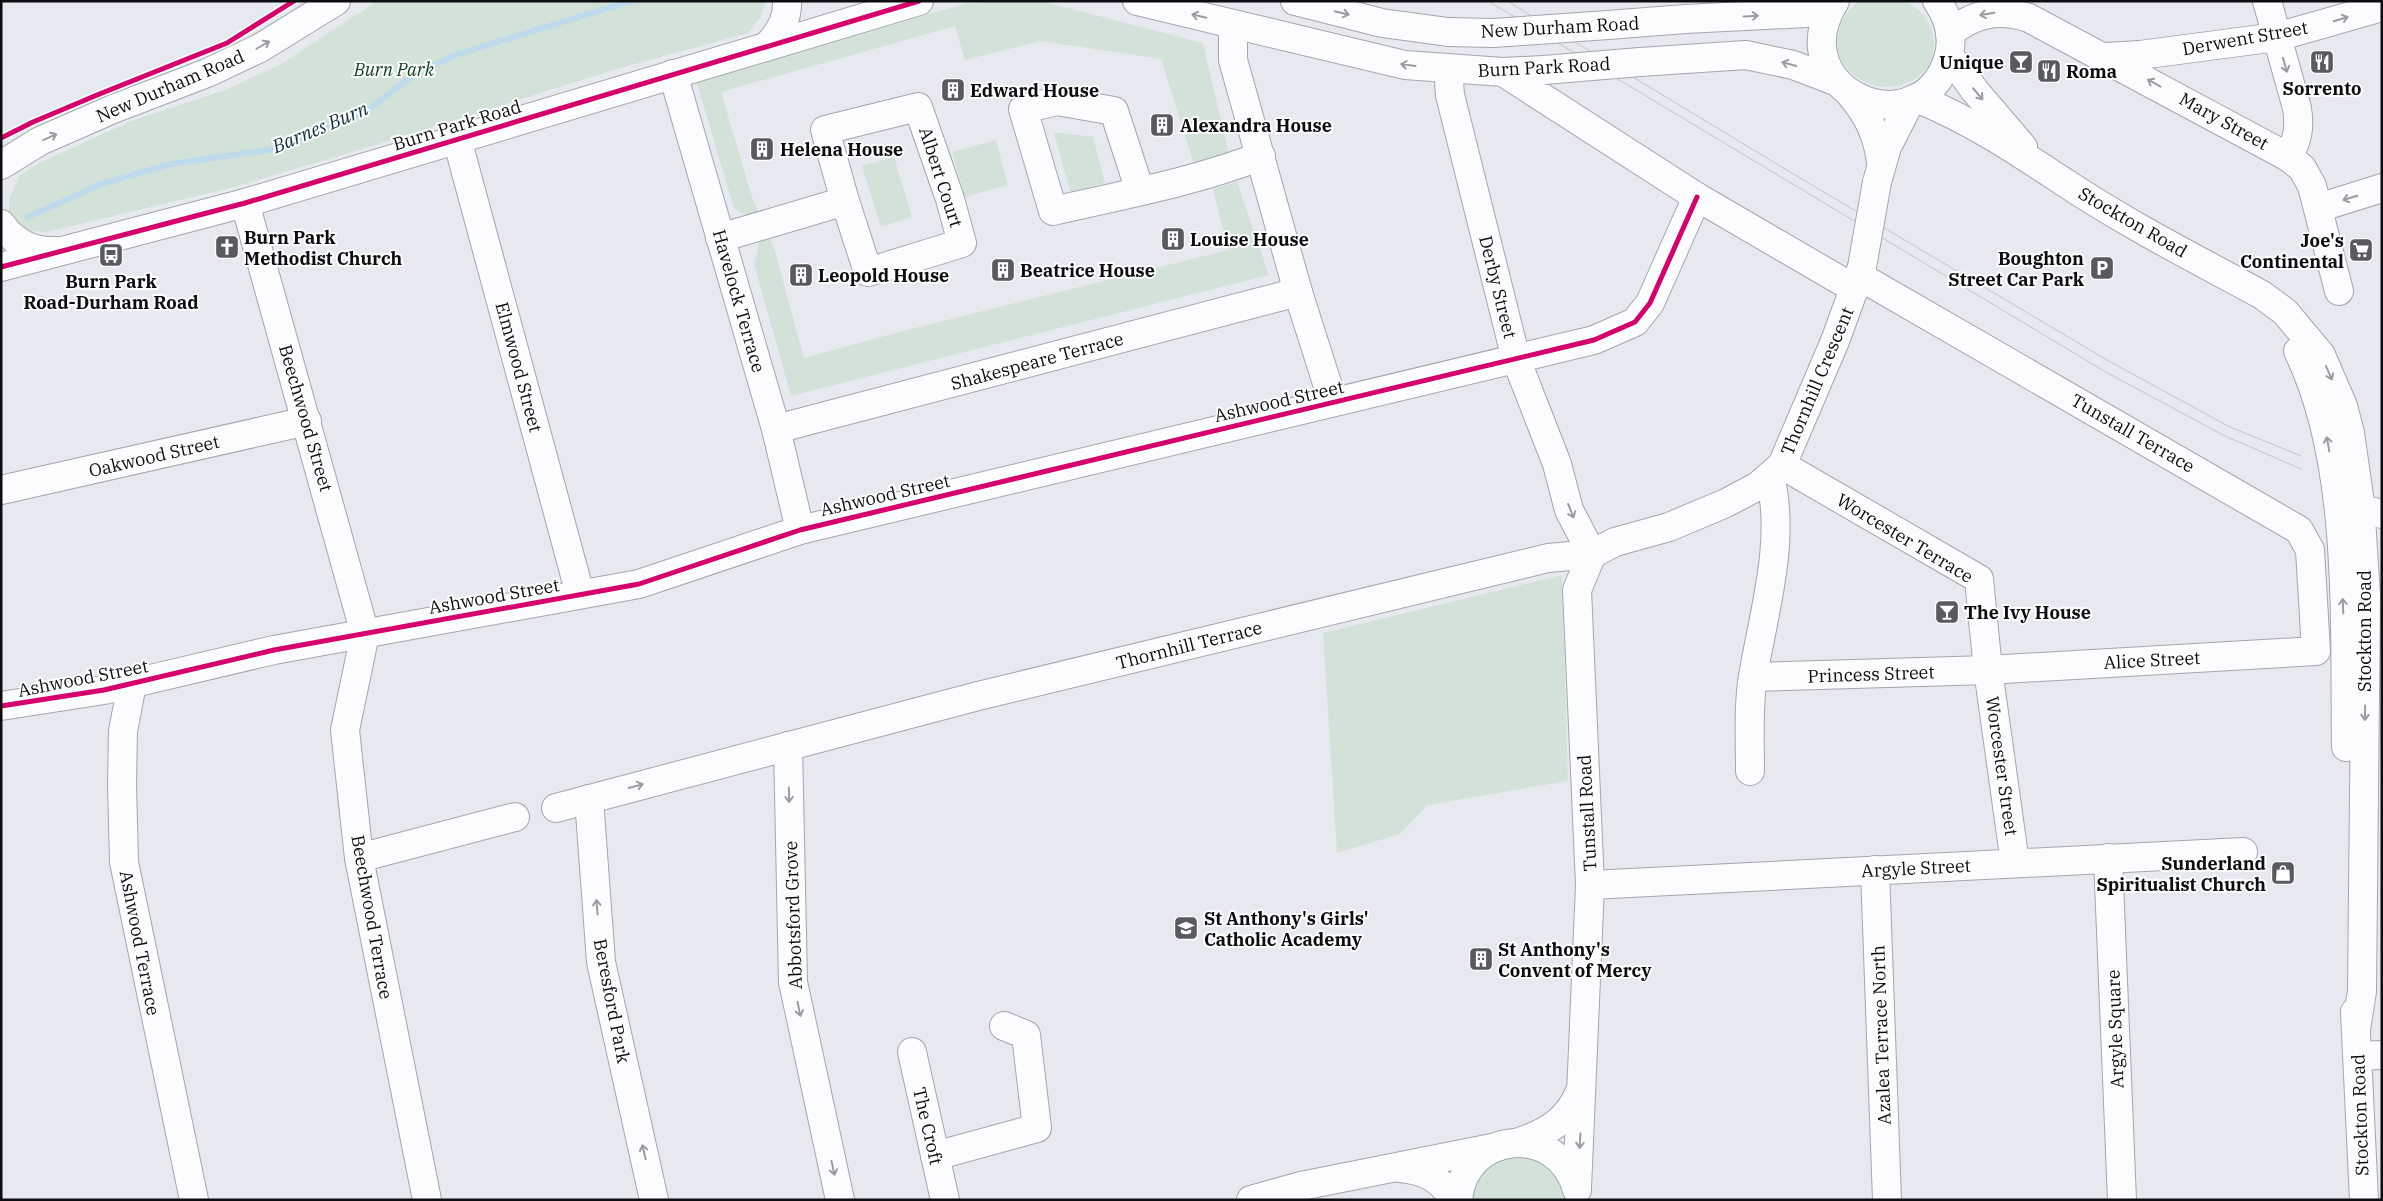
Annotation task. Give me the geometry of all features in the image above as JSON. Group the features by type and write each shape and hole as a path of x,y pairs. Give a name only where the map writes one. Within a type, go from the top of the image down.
{"main road":[{"name":"New Durham Road","path":"3,165 56,134 113,108 207,73 260,48 336,1"},
{"path":"767,46 780,31 785,18 787,1"},
{"name":"Burn Park Road","path":"1,267 59,250 245,203 919,1"},
{"name":"Burn Park Road","path":"1137,1 1396,63 1448,69 1503,72 1746,55 1793,65 1874,104 1886,105 1914,99"},
{"name":"New Durham Road","path":"1295,1 1382,24 1448,32 1493,33 1832,7"},
{"path":"1685,19 1704,14 1732,1"},
{"name":"Stockton Road","path":"1936,1 1946,17 1949,44 1975,91 2035,162"},
{"path":"2267,1 2300,124 2296,144 2288,157"},
{"name":"Derwent Street","path":"2106,57 2140,55 2277,37 2382,6"},
{"path":"1832,7 1822,35 1822,46 1826,64 1842,88 1872,125 1877,140 1879,172"},
{"name":"Mary Street","path":"1949,44 1970,19 1981,15 2026,10 2106,57 2288,157 2308,176 2339,291"},
{"path":"1233,25 1233,60 1298,292 1333,402"},
{"path":"1859,277 1879,172 1890,140 1914,99 1934,84 1941,75 1949,44"},
{"name":"Derby Street","path":"1448,69 1450,95 1516,359 1558,464 1569,510 1592,554"},
{"name":"Tunstall Terrace","path":"1503,72 1698,197 1859,277 2299,530 2310,550 2316,651"},
{"name":"Havelock Terrace","path":"673,74 776,429 800,530"},
{"name":"Stockton Road","path":"1914,99 1934,105 2035,162 2095,201 2262,296 2285,312 2321,355 2343,406 2347,490 2341,548 2348,931 2365,1047"},
{"path":"1140,191 1114,111 1057,101 1023,109 1053,211 1140,191 1218,172 1261,156"},
{"name":"Albert Court","path":"918,108 936,156 962,243 868,272 845,201 825,130 918,108"},
{"name":"Elmwood Street","path":"457,139 580,594"},
{"path":"2318,208 2382,188"},
{"name":"Ashwood Street","path":"1,706 132,684 274,650 639,584 800,530 1594,340 1635,322 1650,304 1698,197"},
{"path":"720,238 845,201"},
{"name":"Beechwood Street","path":"245,203 365,634"},
{"path":"1,224 14,239 24,246 35,250 59,250"},
{"name":"Thornhill Crescent","path":"1592,554 1615,542 1669,527 1726,503 1758,486 1776,470 1859,277"},
{"name":"Shakespeare Terrace","path":"776,429 1298,292"},
{"name":"Oakwood Street","path":"1,490 307,422"},
{"path":"1750,771 1750,707 1753,677 1772,569 1776,470"},
{"name":"Worcester Terrace","path":"1776,470 1979,579 1988,670"},
{"name":"Stockton Road","path":"2347,490 2370,520 2365,577 2362,991 2365,1047 2364,1200"},
{"path":"2341,548 2370,520"},
{"name":"Thornhill Terrace","path":"556,808 978,696 1538,560 1592,554"},
{"name":"Tunstall Road","path":"1578,1194 1590,885 1577,590 1592,554"},
{"path":"2365,577 2372,560 2382,554"},
{"name":"Beechwood Terrace","path":"365,634 345,730 359,858 427,1200"},
{"name":"Alice Street","path":"1988,670 2316,651"},
{"name":"Princess Street","path":"1753,677 1988,670"},
{"name":"Worcester Street","path":"1988,670 2015,863"},
{"name":"Ashwood Terrace","path":"132,684 123,731 124,862 194,1200"},
{"name":"Abbotsford Grove","path":"788,746 793,982 840,1200"},
{"name":"Beresford Park","path":"589,799 601,962 654,1200"},
{"path":"359,858 515,817"},
{"name":"Argyle Street","path":"1590,885 2243,852"},
{"name":"Argyle Square","path":"2108,858 2122,1200"},
{"name":"Azalea Terrace North","path":"1875,870 1887,1200"},
{"path":"935,1156 1037,1128 1026,1035 1004,1026"},
{"name":"The Croft","path":"912,1052 945,1200"},
{"name":"Tunstall Road","path":"1507,1145 1549,1131 1566,1116 1581,1089 1583,1074"},
{"path":"1456,1200 1470,1166 1486,1151 1507,1145"},
{"path":"1251,1200 1301,1186 1507,1145 1543,1148 1554,1155 1564,1164 1578,1194"},
{"path":"1397,1167 1431,1175 1456,1200"}],"green space":[{"name":"Burn Park","path":"377,1 766,1 760,18 748,33 617,69 238,186 47,232 29,231 18,223 9,212 9,200 19,176 39,163 131,121 225,90 283,63"},
{"path":"998,1 1041,1 1203,43 1232,167 1198,177 1161,59 1041,41 965,60 955,26 721,92 752,197 774,248 804,358 907,330 1228,250 1213,189 1237,182 1269,275 791,396 754,264 764,225 734,208 695,77 965,4"},
{"path":"1858,1 1906,1 1922,14 1932,30 1934,44 1933,55 1923,73 1905,84 1884,87 1859,79 1848,70 1841,60 1838,36 1841,24 1848,12"},
{"path":"1054,132 1093,137 1105,183 1070,192"},
{"path":"996,140 1008,185 965,197 952,152"},
{"path":"894,157 912,217 881,227 862,166"},
{"path":"1562,575 1568,781 1428,805 1400,834 1337,853 1323,633"},
{"path":"1520,1155 1549,1164 1566,1189 1567,1200 1473,1200 1478,1182 1488,1168 1502,1160"}],"waterway":[{"name":"Barnes Burn","path":"28,217 101,184 171,164 274,149 368,110 411,77 455,55 631,1"}],"tram line":[{"path":"1488,1 2104,371 2223,435 2301,469"},
{"path":"1507,1 2107,360 2228,426 2301,456"}],"cycle path":[{"path":"1,138 33,122 97,95 227,43 294,1"},
{"path":"1,267 245,203 919,1"},
{"path":"1,706 104,690 274,650 639,584 800,530 1594,340 1635,322 1650,303 1697,197"}],"place":[{"name":"Unique","path":"2021,62"},
{"name":"Sorrento","path":"2322,62"},
{"name":"Roma","path":"2049,71"},
{"name":"Edward House","path":"953,90"},
{"name":"Alexandra House","path":"1162,125"},
{"name":"Helena House","path":"762,149"},
{"name":"Louise House","path":"1173,239"},
{"name":"Burn Park Methodist Church","path":"227,247"},
{"name":"Joe's Continental","path":"2361,250"},
{"name":"Burn Park Road-Durham Road","path":"111,255"},
{"name":"Boughton Street Car Park","path":"2102,268"},
{"name":"Beatrice House","path":"1003,270"},
{"name":"Leopold House","path":"801,275"},
{"name":"The Ivy House","path":"1947,612"},
{"name":"Sunderland Spiritualist Church","path":"2283,873"},
{"name":"St Anthony's Girls' Catholic Academy","path":"1186,928"},
{"name":"St Anthony's Convent of Mercy","path":"1481,959"}]}
